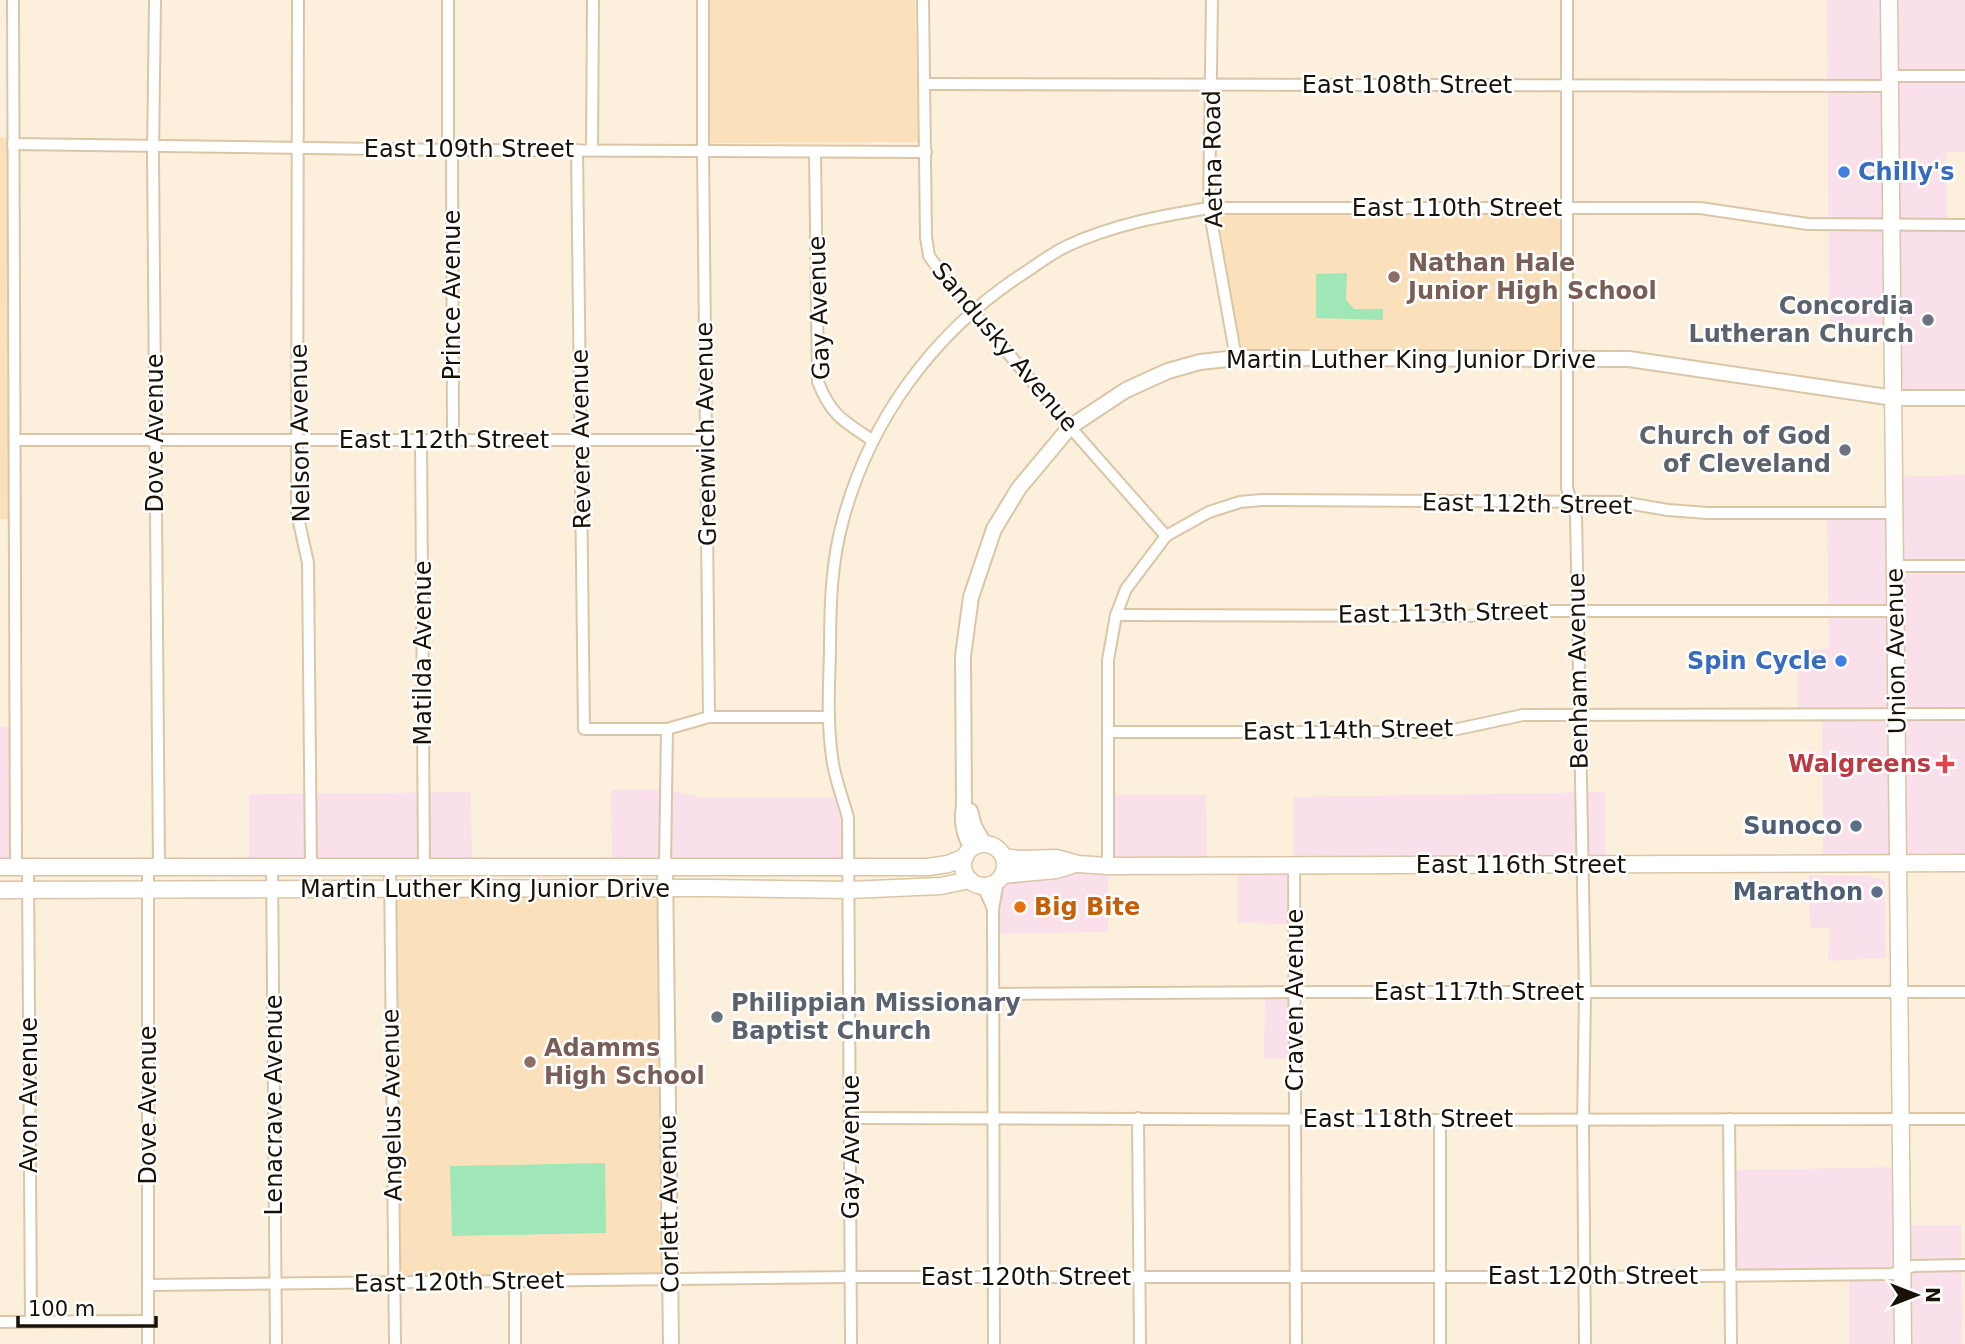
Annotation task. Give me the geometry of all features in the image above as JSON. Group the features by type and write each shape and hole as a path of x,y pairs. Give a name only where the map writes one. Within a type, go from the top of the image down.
{"main road":[{"name":"Union Avenue","path":"1889,0 1903,1344"},
{"path":"996,847 1004,857 1005,863 988,880 963,866 973,849 996,847"},
{"name":"Martin Luther King Junior Drive","path":"15,867 928,867 948,864 973,849"},
{"name":"East 116th Street","path":"1004,857 1056,858 1078,864 1108,866 1965,863"},
{"name":"East 116th Street","path":"988,880 1078,864"},
{"name":"Martin Luther King Junior Drive","path":"0,890 849,890 941,886 988,880"}],"street":[{"name":"Avon Avenue","path":"13,0 15,867 28,890 31,1322"},
{"name":"Dove Avenue","path":"149,1344 148,890 153,866 155,0"},
{"name":"Nelson Avenue","path":"298,0 298,513 307,563 311,866"},
{"name":"Prince Avenue","path":"449,0 453,440"},
{"path":"592,150 593,0"},
{"name":"Greenwich Avenue","path":"703,0 709,718"},
{"name":"Sandusky Avenue","path":"923,0 926,237 929,256 1070,427 1166,536"},
{"name":"Aetna Road","path":"1212,0 1209,208 1236,358"},
{"name":"Benham Avenue","path":"1566,0 1567,488 1576,515 1585,992 1585,1344"},
{"name":"East 108th Street","path":"925,84 1566,86 1890,81 1965,76"},
{"name":"East 109th Street","path":"13,144 298,149 926,152"},
{"name":"Revere Avenue","path":"577,150 584,729 667,729"},
{"name":"Gay Avenue","path":"815,152 818,382 826,403 843,421 872,440 843,521 830,609 829,717 832,759 849,818 851,1344"},
{"name":"East 110th Street","path":"872,440 924,361 972,310 1065,247 1110,229 1162,216 1209,208 1700,208 1808,224 1965,225"},
{"name":"Martin Luther King Junior Drive","path":"973,849 974,826 971,812 964,806 963,656 971,597 994,529 1019,488 1070,427 1126,390 1168,371 1200,362 1236,358 1566,358 1629,359 1894,398 1965,398"},
{"name":"East 112th Street","path":"15,440 706,440"},
{"name":"Matilda Avenue","path":"421,440 424,866"},
{"name":"East 112th Street","path":"1166,536 1209,512 1240,502 1621,502 1707,513 1894,513"},
{"path":"1108,866 1108,660 1116,615 1126,589 1166,536"},
{"path":"1895,566 1965,566"},
{"name":"East 113th Street","path":"1116,615 1466,616 1535,611 1895,611"},
{"name":"East 114th Street","path":"1108,732 1444,732 1523,715 1965,715"},
{"path":"667,729 709,718 829,717"},
{"name":"Corlett Avenue","path":"667,729 665,866 671,1344"},
{"name":"Craven Avenue","path":"1294,865 1296,1344"},
{"name":"Lenacrave Avenue","path":"272,866 276,1344"},
{"name":"Angelus Avenue","path":"390,866 395,1344"},
{"path":"988,880 993,908 993,1344"},
{"name":"East 117th Street","path":"993,995 1965,992"},
{"name":"East 118th Street","path":"851,1118 1965,1119"},
{"path":"1138,1118 1140,1344"},
{"path":"1729,1119 1731,1344"},
{"path":"1440,1120 1440,1344"},
{"name":"East 120th Street","path":"149,1285 851,1277 1585,1277 1892,1274 1913,1266 1965,1265"},
{"path":"515,1280 515,1344"},
{"path":"0,1322 148,1321"}],"shaded area":[{"path":"710,0 915,0 918,142 709,143"},
{"path":"1827,0 1965,0 1965,152 1946,152 1947,224 1965,225 1965,398 1894,398 1893,324 1829,324"},
{"path":"0,137 13,138 15,519 0,519"},
{"name":"Nathan Hale Junior High School","path":"1209,208 1567,208 1567,358 1236,358"},
{"path":"1965,475 1965,863 1823,863 1822,715 1798,715 1797,652 1829,648 1827,513 1894,513 1894,477"},
{"path":"0,727 16,727 16,867 0,867"},
{"path":"666,789 700,797 842,797 849,865 612,866 611,790"},
{"path":"471,792 472,866 249,866 249,794"},
{"path":"1605,792 1606,865 1294,865 1294,797"},
{"path":"1108,795 1206,795 1207,866 1108,866 1108,932 993,934 998,881 1108,865"},
{"path":"1238,865 1294,865 1294,924 1238,923"},
{"path":"1809,875 1871,876 1881,878 1885,882 1886,958 1828,961 1830,928 1810,928"},
{"name":"Adamms High School","path":"666,888 670,1280 394,1283 390,889"},
{"path":"1265,992 1295,992 1295,1059 1264,1059"},
{"path":"1901,1167 1902,1225 1961,1225 1962,1344 1849,1344 1849,1275 1732,1275 1729,1170"}],"green space":[{"path":"1347,273 1346,300 1354,309 1383,309 1383,320 1316,318 1316,274"},
{"path":"605,1163 606,1233 452,1236 450,1166"}],"place":[{"name":"Chilly's","path":"1844,172"},
{"name":"Nathan Hale Junior High School","path":"1394,277"},
{"name":"Concordia Lutheran Church","path":"1928,320"},
{"name":"Church of God of Cleveland","path":"1845,450"},
{"name":"Spin Cycle","path":"1841,661"},
{"name":"Walgreens","path":"1945,764"},
{"name":"Sunoco","path":"1856,826"},
{"name":"Marathon","path":"1877,892"},
{"name":"Big Bite","path":"1020,907"},
{"name":"Philippian Missionary Baptist Church","path":"717,1017"},
{"name":"Adamms High School","path":"530,1062"}]}
